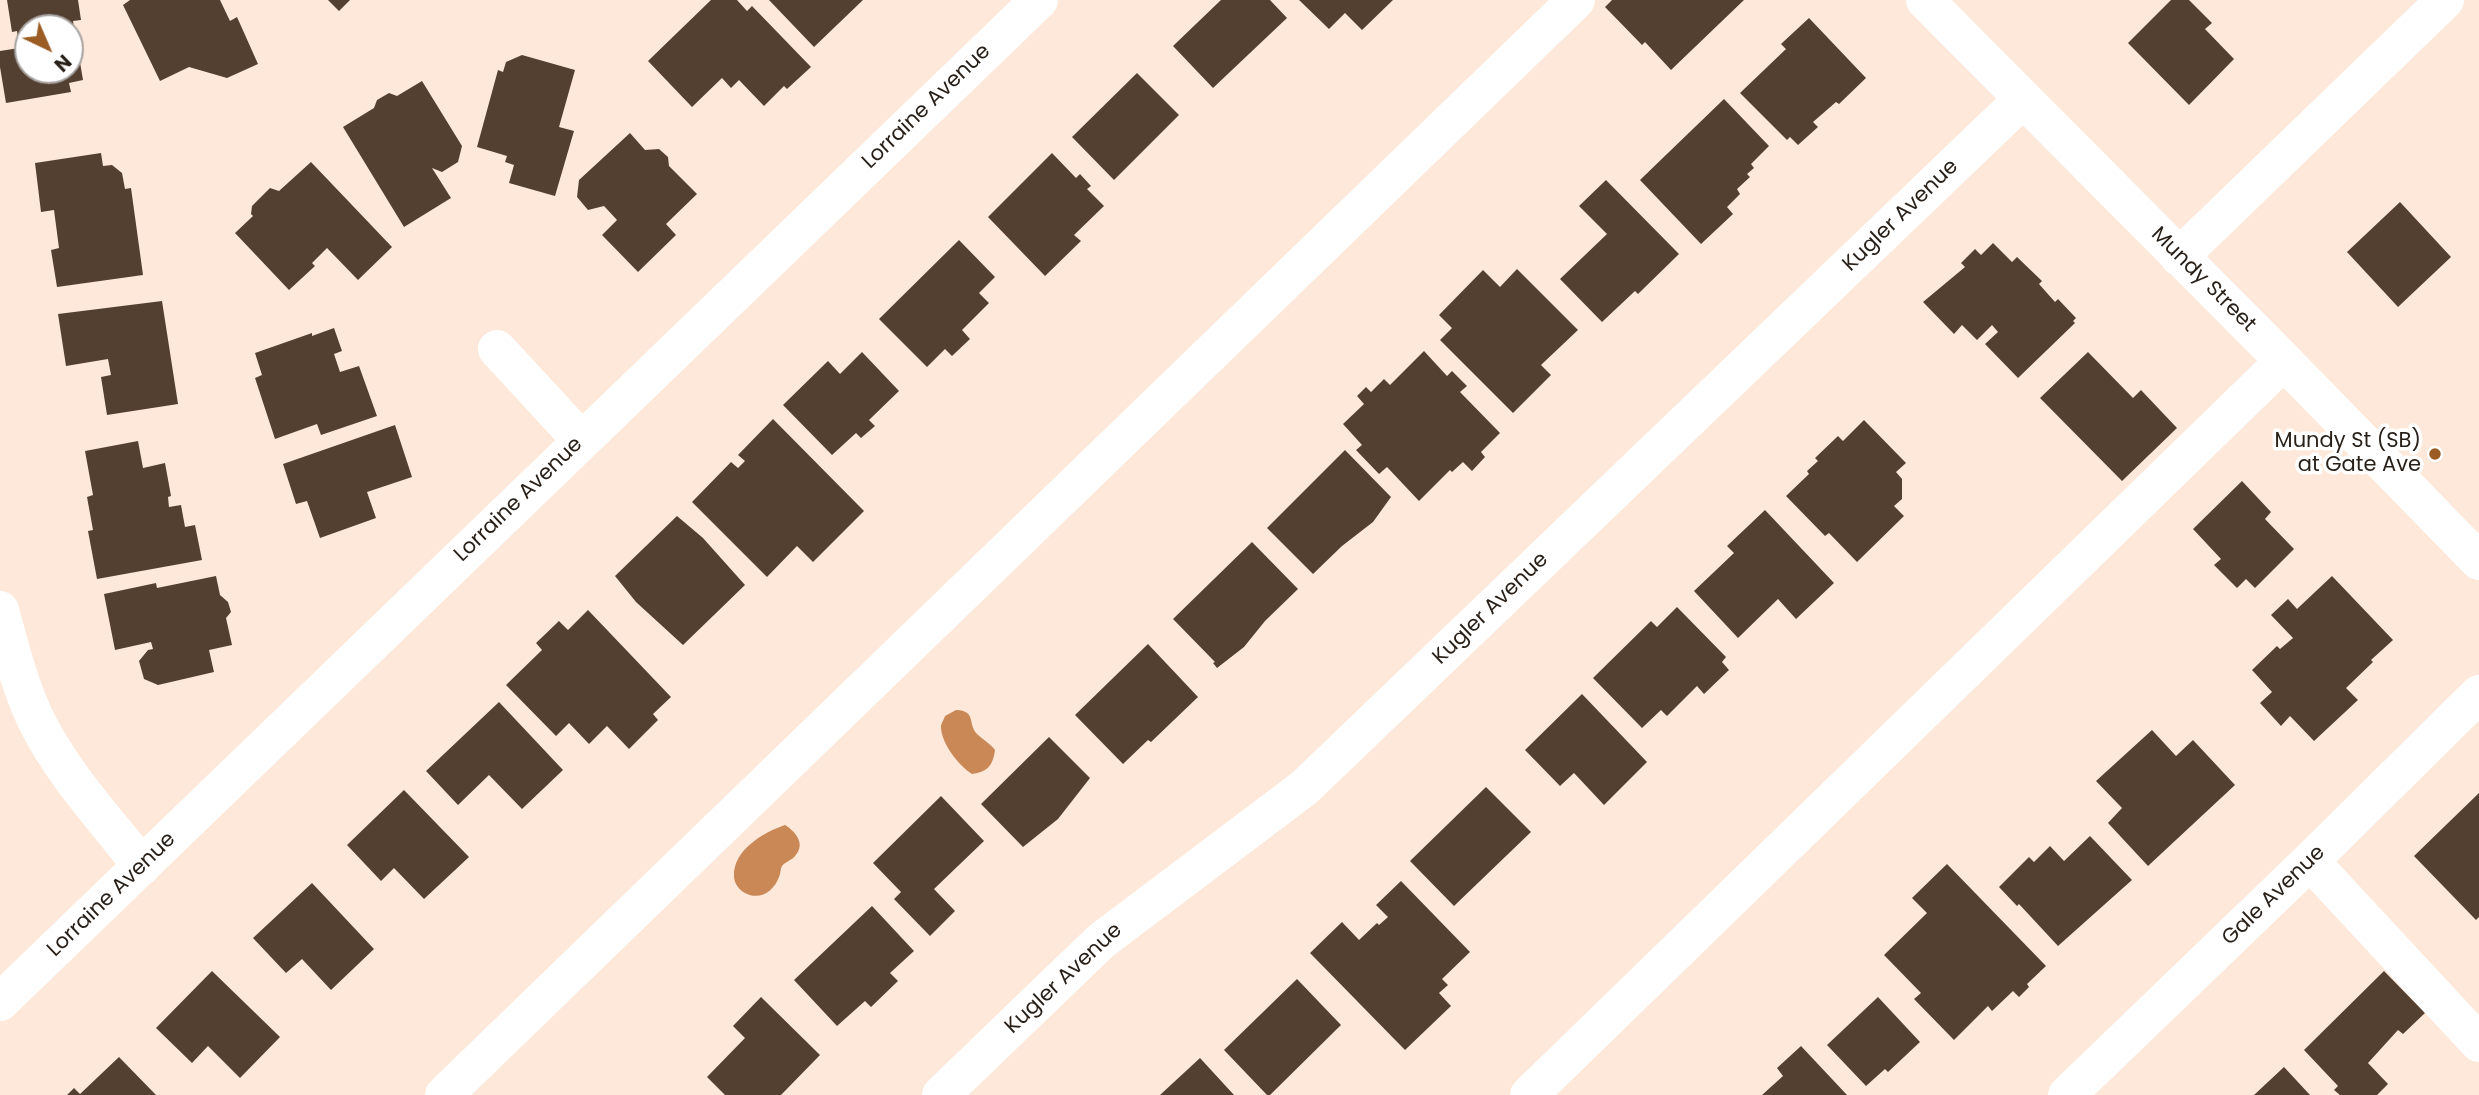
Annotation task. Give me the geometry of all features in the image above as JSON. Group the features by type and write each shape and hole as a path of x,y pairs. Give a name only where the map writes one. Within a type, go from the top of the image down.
{"street":[{"name":"Lorraine Avenue","path":"0,1002 1039,0"},
{"path":"444,1095 1576,0"},
{"name":"Mundy Street","path":"1925,0 2479,561"},
{"path":"2179,257 2445,0"},
{"name":"Kugler Avenue","path":"941,1095 1101,941 1304,788 2022,99"},
{"path":"497,349 581,440"},
{"path":"1529,1095 2284,361"},
{"path":"0,610 18,678 36,720 61,763 142,866"},
{"name":"Gale Avenue","path":"2067,1095 2479,694"},
{"path":"2310,861 2479,1043"}],"shaded area":[{"path":"956,710 969,715 974,730 995,750 991,764 982,772 972,774 967,770 956,760 944,740 942,723 945,716"},
{"path":"785,825 793,831 800,843 798,852 782,866 777,882 766,893 756,896 743,892 734,879 735,867 744,850 759,837"}],"building":[{"path":"7,0 78,0 80,14 14,14 14,32"},
{"path":"130,0 220,0 230,21 237,17 258,64 227,78 189,67 160,81 123,5"},
{"path":"328,0 350,0 339,11"},
{"path":"711,0 737,0 747,11 752,6 811,67 787,89 784,86 764,106 739,80 731,88 722,78 692,107 648,61"},
{"path":"769,0 863,0 814,47"},
{"path":"1221,0 1270,0 1287,18 1213,88 1173,46"},
{"path":"1299,0 1393,0 1362,30 1345,13 1329,29"},
{"path":"1612,0 1744,0 1671,70 1645,42 1642,45 1605,7"},
{"path":"2171,0 2189,0 2212,23 2205,29 2234,59 2189,105 2128,43"},
{"path":"1809,18 1866,78 1839,104 1836,102 1813,122 1818,127 1798,145 1790,137 1787,140 1740,93 1786,49 1781,44"},
{"path":"14,49 14,84 69,84 71,92 6,103 0,51"},
{"path":"522,55 575,70 559,127 574,131 555,196 509,183 514,165 505,162 507,156 477,147 498,70 503,72 506,62"},
{"path":"1137,73 1179,115 1114,180 1072,137"},
{"path":"422,81 462,146 458,162 442,172 432,168 451,198 404,227 343,127 374,108 377,100 389,93 397,96"},
{"path":"1724,99 1769,146 1751,164 1754,168 1747,174 1750,177 1737,189 1740,194 1727,207 1733,214 1701,244 1640,180"},
{"path":"630,133 645,150 659,149 668,157 669,166 697,194 666,224 676,235 638,272 602,235 617,220 604,206 588,210 577,197 579,180"},
{"path":"101,153 103,166 112,165 122,173 125,189 131,188 143,275 57,287 51,250 59,248 54,210 41,212 35,163"},
{"path":"1052,153 1076,178 1080,174 1091,186 1087,189 1104,206 1074,235 1081,241 1045,276 988,217"},
{"path":"311,162 392,247 358,280 327,248 312,263 315,266 289,290 235,233 253,216 252,206 270,188 279,191"},
{"path":"1606,180 1679,254 1638,294 1635,291 1602,322 1560,279 1607,234 1579,206"},
{"path":"2400,202 2451,257 2398,307 2347,252"},
{"path":"959,240 995,277 979,293 989,303 962,330 970,339 952,356 945,349 927,367 879,319"},
{"path":"1993,243 2012,262 2017,257 2042,281 2039,284 2055,302 2058,299 2076,318 2073,321 2075,323 2018,378 1985,344 1998,332 1992,325 1977,340 1962,325 1954,334 1923,302 1965,267 1961,263 1975,249 1981,255"},
{"path":"1517,269 1578,330 1541,365 1551,375 1513,413 1440,340 1452,328 1439,315 1483,270 1500,287"},
{"path":"162,301 178,404 107,415 101,377 111,375 108,359 66,366 58,314"},
{"path":"334,328 342,351 334,354 340,372 359,366 377,416 321,435 317,424 275,439 255,378 262,375 255,353"},
{"path":"1424,351 1447,376 1452,371 1467,386 1460,392 1500,433 1481,452 1485,457 1472,471 1463,462 1452,472 1450,470 1419,501 1387,467 1379,474 1356,450 1362,445 1343,424 1364,404 1357,396 1366,387 1371,392 1384,379 1390,385"},
{"path":"862,352 899,391 869,420 875,426 861,438 856,433 832,455 783,405 828,361 840,374"},
{"path":"2088,352 2133,398 2141,390 2177,428 2122,481 2040,398"},
{"path":"773,419 864,511 813,562 797,546 767,577 692,502 731,462 738,468 745,461 738,455"},
{"path":"1864,420 1906,463 1896,472 1902,479 1902,499 1894,506 1904,516 1857,562 1829,533 1825,536 1786,496 1809,474 1807,471 1818,461 1815,458 1838,436 1843,441"},
{"path":"395,425 412,477 367,492 376,518 320,538 307,501 296,504 283,464"},
{"path":"138,441 143,468 165,463 171,496 168,497 169,507 181,505 185,527 195,525 202,560 97,579 88,531 93,530 87,497 93,495 85,451"},
{"path":"1345,450 1391,497 1373,522 1342,546 1313,574 1267,528"},
{"path":"2242,481 2271,512 2265,519 2294,549 2255,588 2246,579 2237,588 2214,565 2221,559 2193,529"},
{"path":"1765,510 1834,583 1796,619 1778,599 1738,638 1694,591 1734,553 1727,546"},
{"path":"677,516 703,538 745,585 683,645 636,602 615,576"},
{"path":"1252,542 1298,589 1265,621 1244,647 1217,668 1213,663 1215,662 1173,619"},
{"path":"216,576 220,595 228,602 231,612 226,618 232,645 209,650 214,672 158,685 144,679 139,661 148,650 153,649 151,642 115,650 104,594 156,583 157,588"},
{"path":"2332,576 2393,640 2346,688 2358,700 2314,741 2290,716 2281,726 2260,703 2272,692 2252,670 2277,646 2280,649 2293,638 2271,615 2288,599 2297,609"},
{"path":"1677,607 1726,657 1722,662 1729,670 1704,694 1697,686 1667,716 1661,710 1642,728 1593,678 1651,621 1657,627"},
{"path":"588,610 671,697 653,714 658,720 629,749 607,726 589,744 569,723 556,736 506,685 542,650 536,643 559,621 568,630"},
{"path":"1148,644 1198,697 1151,742 1148,740 1123,764 1075,715"},
{"path":"1582,694 1647,762 1604,805 1574,773 1560,786 1525,750"},
{"path":"499,702 563,770 522,809 489,775 458,805 426,771"},
{"path":"2152,730 2176,756 2193,740 2235,785 2148,866 2108,823 2122,808 2096,781"},
{"path":"1049,737 1090,778 1058,819 1023,847 981,804"},
{"path":"1486,787 1531,832 1454,906 1410,861"},
{"path":"404,790 469,857 424,899 394,868 381,881 347,845"},
{"path":"2479,793 2479,917 2476,920 2414,856"},
{"path":"941,796 984,841 934,889 955,911 930,936 894,899 901,892 873,863"},
{"path":"2090,836 2132,880 2058,946 2019,904 2017,906 1999,887 2029,857 2034,862 2050,846 2064,861"},
{"path":"1947,864 2046,966 2027,984 2029,987 2019,997 2013,991 1992,1011 1988,1006 1954,1040 1914,999 1921,993 1884,955 1927,913 1912,898"},
{"path":"1401,881 1470,952 1442,979 1448,985 1439,993 1451,1006 1405,1050 1310,953 1342,922 1359,940 1377,923 1379,925 1388,917 1376,905"},
{"path":"312,883 374,949 331,990 302,959 286,973 253,938"},
{"path":"872,906 914,951 890,973 898,981 871,1007 865,1001 837,1026 794,980"},
{"path":"212,971 280,1037 240,1078 208,1046 192,1063 156,1028"},
{"path":"2384,971 2425,1013 2403,1034 2398,1030 2368,1063 2388,1084 2377,1095 2340,1095 2334,1090 2338,1086 2304,1050"},
{"path":"1297,979 1341,1025 1267,1095 1224,1050"},
{"path":"761,997 820,1055 781,1095 725,1095 707,1077 745,1038 733,1026"},
{"path":"1878,997 1920,1042 1888,1072 1885,1069 1866,1086 1827,1045"},
{"path":"1801,1046 1847,1095 1762,1095 1783,1076 1777,1068"},
{"path":"119,1057 156,1095 67,1095 74,1088 80,1094"},
{"path":"1200,1058 1234,1095 1160,1095"},
{"path":"2284,1067 2310,1095 2254,1095"}],"place":[{"name":"Mundy St (SB) at Gate Ave","path":"2435,454"}]}
